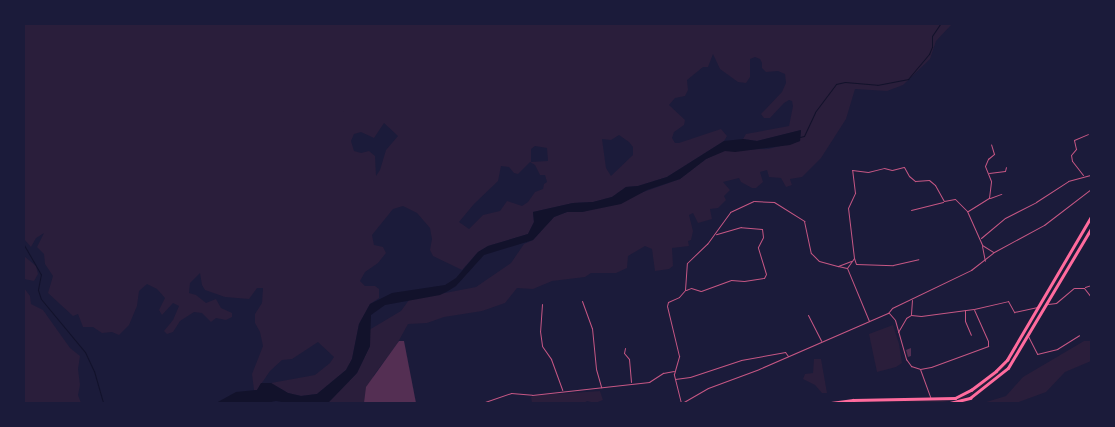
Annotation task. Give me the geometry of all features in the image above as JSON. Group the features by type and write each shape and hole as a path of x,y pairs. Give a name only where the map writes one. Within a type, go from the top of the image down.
{"highway":[{"path":"831,403 853,400 931,399 961,396 996,371 1006,360 1091,217"},
{"path":"950,403 970,398 999,377 1010,365 1091,229"}],"street":[{"path":"1084,176 1072,161 1071,155 1076,149 1074,140 1088,134"},
{"path":"989,198 992,188 989,173 985,166 994,154 991,144"},
{"path":"918,259 893,265 856,264 848,208 855,193 852,170 868,172 884,168 892,170 904,167 909,176 916,181 927,179 933,182 944,201"},
{"path":"989,173 1005,171 1006,167"},
{"path":"980,240 1018,210 1036,202 1068,181 1091,175"},
{"path":"715,234 741,227 762,229 763,237 758,247 766,274 764,278 744,281 731,280 701,291 691,288 668,302 667,306 680,359 674,371 682,403 708,388 888,313 892,308 985,261 994,252 1035,230 1091,189"},
{"path":"967,211 989,198 1001,194"},
{"path":"912,210 954,199 967,211 982,245 985,261"},
{"path":"685,290 686,264 715,234 730,212 740,206 758,200 774,202 804,220 815,258 824,264 847,268"},
{"path":"982,245 994,252"},
{"path":"838,266 854,258"},
{"path":"851,260 847,268 868,321"},
{"path":"1045,304 1056,303 1074,288 1084,288 1091,285"},
{"path":"1084,288 1091,297"},
{"path":"911,315 912,299"},
{"path":"582,301 592,328 596,369 601,388"},
{"path":"898,332 906,318 911,315 922,316 974,309 1008,301 1014,312 1038,307"},
{"path":"542,304 540,331 542,346 551,359 562,390"},
{"path":"965,309 965,321 971,335"},
{"path":"888,313 893,317 906,359 912,366 920,369 931,367 988,346 988,341 974,309"},
{"path":"808,315 822,342"},
{"path":"1027,335 1037,354 1057,349 1079,335"},
{"path":"625,348 624,353 629,359 631,383"},
{"path":"675,378 690,377 741,360 785,352 788,356"},
{"path":"482,403 504,394 532,395 562,390 601,388 649,382 663,373 673,369 674,371"},
{"path":"920,369 931,399"}],"shaded area":[{"path":"24,24 952,24 936,41 930,59 903,85 887,91 855,89 846,119 821,158 802,177 790,179 792,185 786,187 781,178 769,177 767,170 760,172 763,182 756,188 741,182 739,178 723,182 730,190 724,196 726,200 718,208 710,209 712,219 698,223 693,213 689,215 693,231 691,240 688,241 689,246 672,248 673,266 669,269 655,271 652,249 645,246 628,256 627,268 616,273 591,273 585,277 552,281 533,289 517,288 505,303 482,311 444,317 427,323 408,324 397,344 374,375 365,403 328,403 357,373 370,346 369,330 401,311 409,300 476,287 511,263 524,244 533,240 554,217 567,212 582,212 604,206 680,179 706,159 725,150 768,149 800,141 801,130 757,141 743,139 746,134 789,126 793,106 792,101 789,100 784,103 770,118 764,118 761,114 782,92 786,83 785,74 778,71 766,72 762,68 760,59 755,57 750,59 750,77 746,83 738,82 720,69 713,54 708,67 703,67 687,80 688,90 685,96 675,98 669,105 685,120 684,125 674,132 672,138 675,143 679,143 721,129 727,136 724,141 667,177 638,186 626,187 612,197 593,202 573,203 533,212 534,222 528,234 488,246 478,252 462,270 433,256 430,250 432,239 430,228 417,213 403,206 393,209 372,235 374,245 383,247 386,253 378,263 365,272 360,281 365,286 375,286 379,289 379,298 370,304 359,324 352,359 346,370 317,394 301,396 288,393 271,383 315,375 330,363 334,357 318,342 292,359 282,360 270,371 257,390 254,390 252,374 263,346 260,332 255,323 255,314 262,303 263,288 257,288 249,299 225,297 205,290 200,273 190,283 189,293 196,295 206,303 216,299 221,308 232,313 232,317 226,320 216,318 211,322 202,313 194,312 180,321 173,332 167,334 164,331 173,320 179,306 173,303 162,315 159,310 165,298 157,289 147,284 139,291 137,306 129,325 119,335 112,332 102,333 93,327 83,327 78,314 73,316 48,293 53,276 45,264 44,254 37,247 44,233 36,238 31,247 24,239","holes":["384,123 398,136 386,150 380,170 376,176 375,156 369,151 361,153 354,151 351,141 354,134 361,132 374,138","619,135 633,147 633,155 611,176 606,168 602,139 611,140","535,146 547,148 548,161 531,162 531,149","530,162 535,165 540,175 545,175 547,182 544,184 543,189 535,192 528,202 522,206 507,201 500,211 483,215 469,229 459,222 474,204 498,181 501,166 509,167 514,173 518,174"]},
{"path":"801,130 800,141 790,145 735,152 725,151 706,159 680,179 647,190 621,204 582,212 567,212 554,217 533,240 484,255 456,286 448,291 440,295 385,305 371,315 370,346 357,373 328,403 288,403 276,401 266,403 216,403 236,392 257,390 261,383 271,383 288,393 301,396 317,394 346,370 352,359 359,324 370,304 392,293 445,285 456,278 478,252 488,246 528,234 534,222 533,212 573,203 593,202 612,197 626,187 638,186 667,177 724,141 743,139 757,141"},
{"path":"1091,224 1006,365 997,375 971,395 961,399 943,402 836,403 952,400 970,394 999,371 1007,362"},
{"path":"24,256 36,266 38,274 34,281 24,279"},
{"path":"24,288 30,296 31,304 43,310 70,348 80,356 78,395 81,403 24,403"},
{"path":"893,325 902,363 896,367 877,372 869,334"},
{"path":"1084,341 1091,341 1091,361 1065,372 1046,392 1016,403 983,403 1006,396 1023,377"},
{"path":"814,359 821,359 827,393 822,393 815,385 803,379 805,374 813,373"},
{"path":"600,391 603,400 595,403 587,401 584,403 532,403 531,397 541,395"}],"building":[{"path":"399,341 404,341 416,403 364,403 366,387"},
{"path":"911,348 911,356 908,357 906,350"}],"waterway":[{"path":"800,137 804,136 815,112 836,84 845,82 877,85 908,79 929,54 932,47 932,36 940,24"},
{"path":"24,245 41,274 38,290 41,299 85,352 94,371 103,403"}]}
